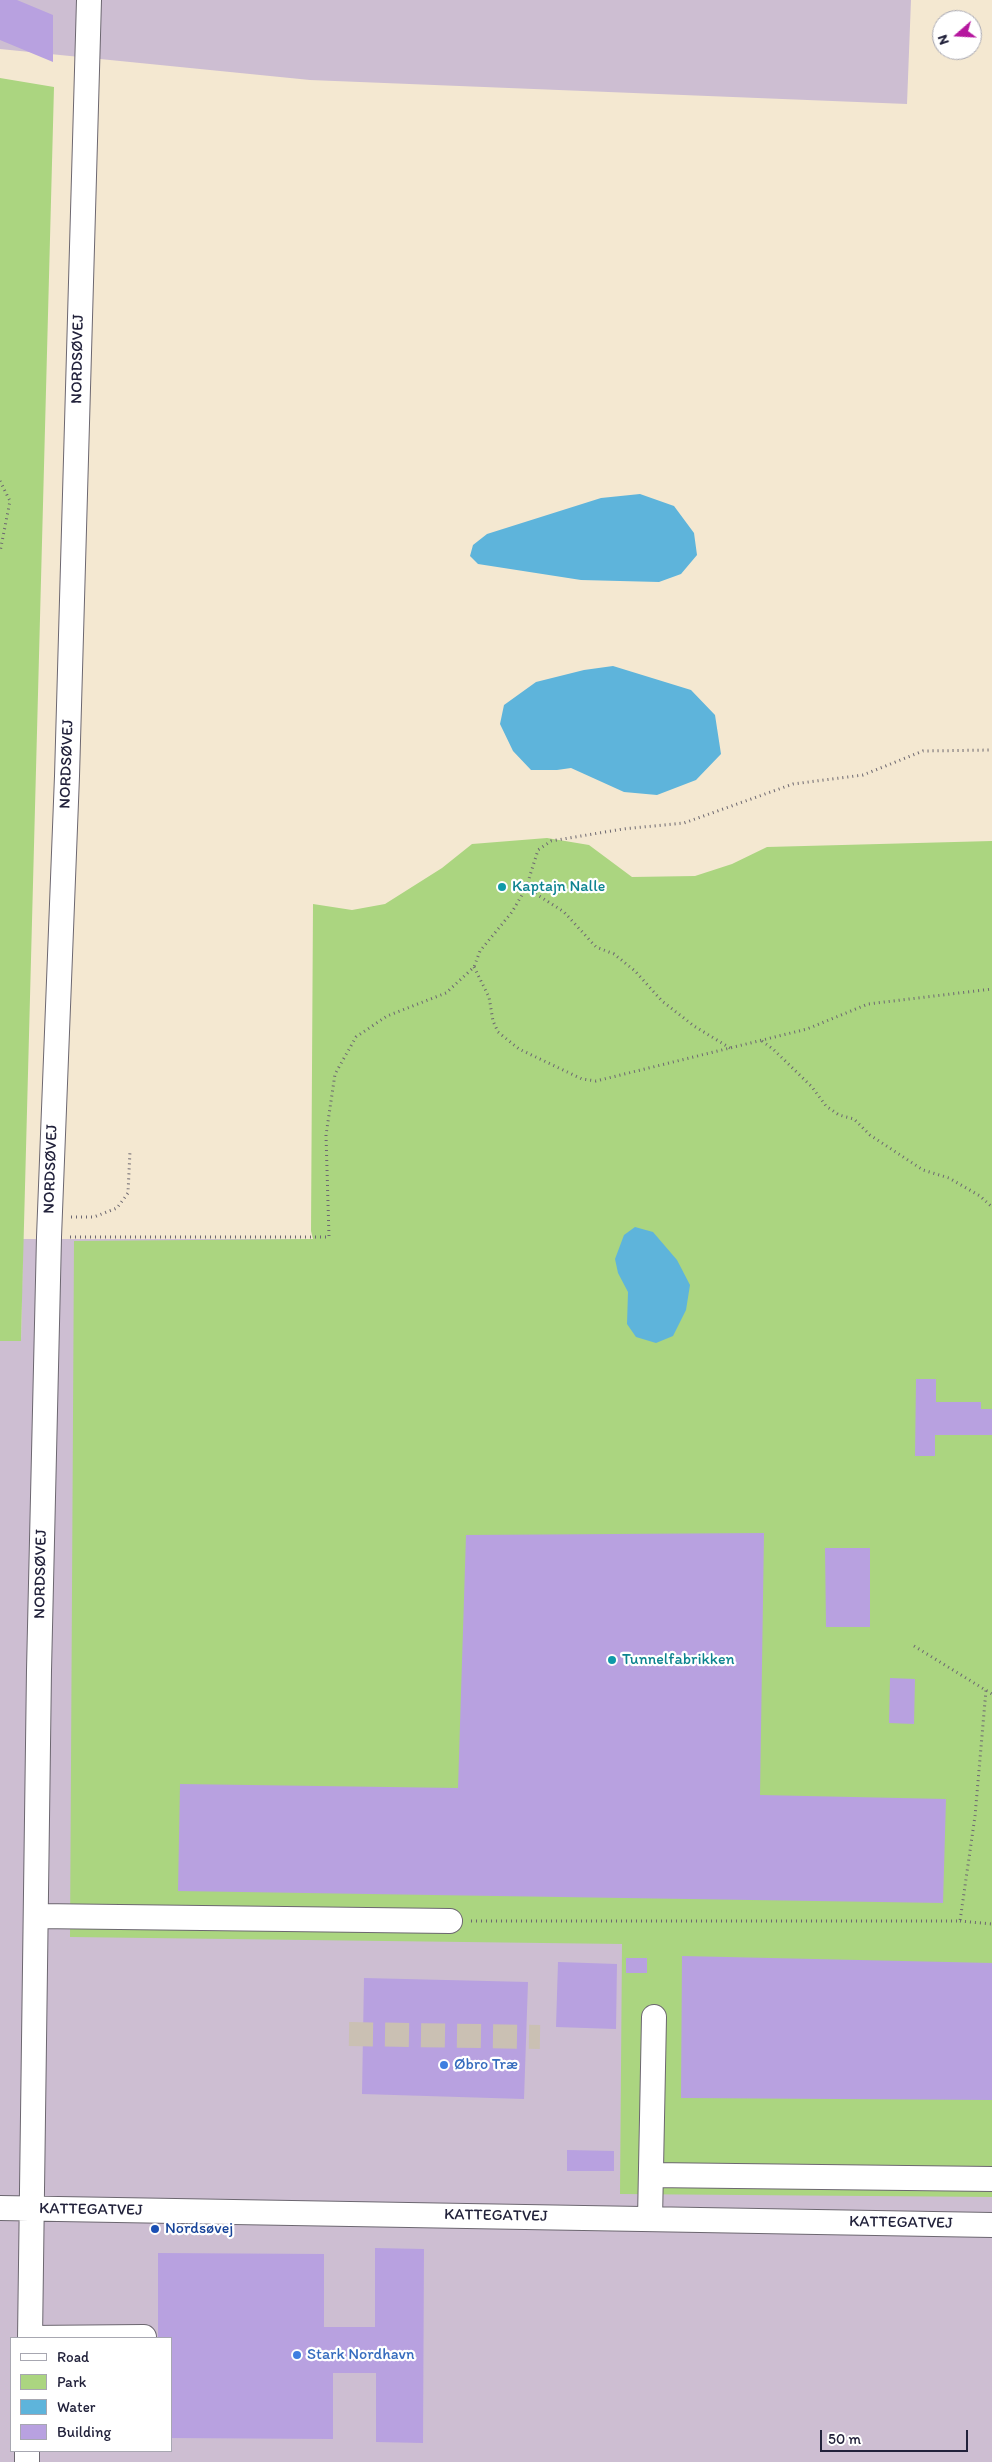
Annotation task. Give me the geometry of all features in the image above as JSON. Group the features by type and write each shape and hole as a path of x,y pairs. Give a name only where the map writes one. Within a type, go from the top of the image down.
{"street":[{"name":"NORDSØVEJ","path":"30,2337 30,2209 37,1916 39,1670 50,1227 67,776 89,0"},
{"path":"37,1916 450,1920"},
{"path":"650,2219 654,2017"},
{"path":"652,2175 992,2179"},
{"name":"KATTEGATVEJ","path":"0,2208 992,2225"}],"path":[{"path":"0,481 10,501 0,552"},
{"path":"50,1227 329,1237 326,1135 335,1074 356,1037 387,1016 446,994 474,967 480,951 512,912 526,888 538,850 551,841 623,829 684,823 793,784 863,775 923,752 992,750"},
{"path":"526,888 564,912 596,947 614,954 635,971 662,1001 694,1026 730,1048"},
{"path":"474,967 490,997 493,1021 498,1032 519,1050 582,1079 596,1081 807,1029 868,1004 992,989"},
{"path":"762,1041 773,1048 812,1086 826,1106 839,1115 854,1119 870,1135 923,1170 949,1178 980,1196 992,1207"},
{"path":"50,1227 117,1208 128,1193 130,1151"},
{"path":"914,1646 992,1694"},
{"path":"960,1921 975,1816 986,1690"},
{"path":"450,1920 960,1921 992,1924"}],"shaded area":[{"path":"0,0 911,0 907,104 310,80 0,49"},
{"path":"23,1239 313,1239 992,1481 992,2462 0,2462 0,1341 21,1340"}],"green space":[{"path":"0,78 54,87 21,1341 0,1341"},
{"path":"547,838 589,845 632,877 695,876 732,864 767,847 992,841 992,2197 620,2194 622,1944 70,1937 74,1241 313,1239 311,1231 313,904 352,910 385,904 442,868 472,844"}],"water":[{"path":"640,494 674,506 694,533 697,555 681,574 659,582 581,580 478,564 470,556 473,545 487,534 601,498"},
{"path":"613,666 691,690 715,715 721,754 696,780 657,795 624,792 571,768 531,770 513,751 500,724 504,705 536,682 584,670"},
{"path":"635,1227 653,1232 677,1260 690,1285 686,1310 673,1336 656,1343 636,1337 627,1324 628,1292 618,1273 615,1259 624,1235"}],"building":[{"path":"0,0 17,0 53,15 53,62 0,40"},
{"path":"916,1379 936,1379 936,1402 981,1402 981,1409 992,1409 992,1435 935,1435 935,1456 915,1456"},
{"name":"Tunnelfabrikken","path":"764,1533 760,1795 946,1799 943,1903 178,1891 180,1784 458,1788 466,1535"},
{"path":"825,1548 870,1548 870,1627 826,1627"},
{"path":"890,1678 915,1679 914,1724 889,1723"},
{"path":"682,1956 992,1963 992,2100 681,2098"},
{"path":"626,1958 647,1958 647,1973 626,1973"},
{"path":"558,1962 617,1964 616,2029 556,2027"},
{"name":"Øbro Træ","path":"364,1978 528,1982 524,2099 362,2094"},
{"path":"567,2150 614,2151 614,2171 567,2171"},
{"name":"Stark Nordhavn","path":"375,2248 424,2249 423,2443 376,2442 376,2373 333,2373 333,2439 172,2438 172,2337 158,2337 158,2253 324,2254 324,2327 375,2327"}],"tunnel":[{"path":"349,2034 540,2037"}],"place":[{"name":"Kaptajn Nalle","path":"502,887"},
{"name":"Tunnelfabrikken","path":"612,1660"},
{"name":"Øbro Træ","path":"444,2065"},
{"name":"Nordsøvej","path":"155,2229"},
{"name":"Stark Nordhavn","path":"297,2355"}]}
